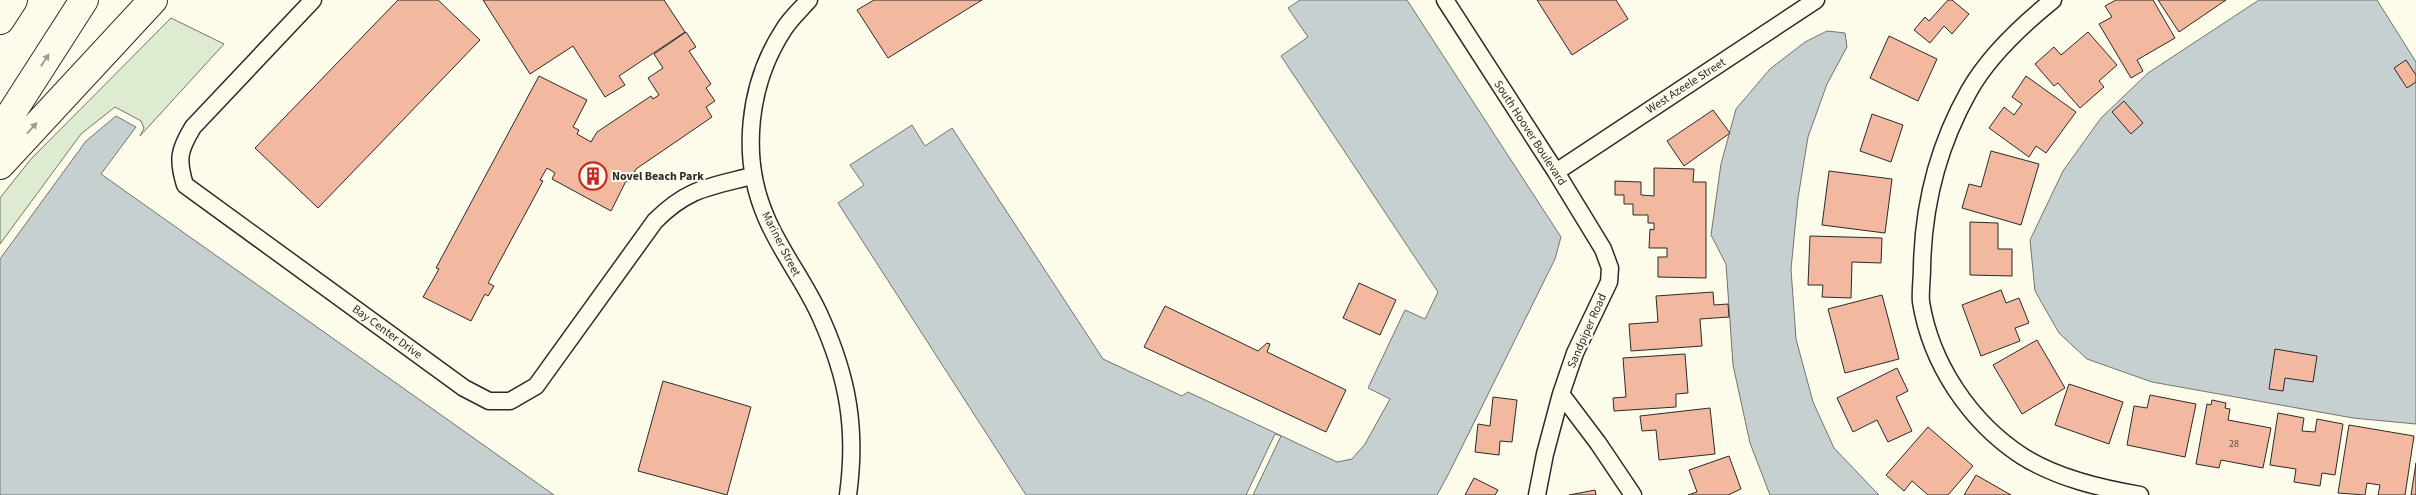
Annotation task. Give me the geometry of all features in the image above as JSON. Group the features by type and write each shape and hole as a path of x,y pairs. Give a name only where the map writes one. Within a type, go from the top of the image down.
{"highway":[{"path":"0,20 13,0"},
{"path":"0,131 84,0"},
{"path":"0,165 154,0"}],"street":[{"name":"Bay Center Drive","path":"313,0 193,127 181,148 179,167 185,185 464,388 489,401 510,401 536,386 655,221 673,203 687,194 752,176"},
{"name":"Mariner Street","path":"809,0 784,29 765,65 756,93 751,132 752,176 766,218 820,316 837,357 850,401 851,456 848,495"},
{"name":"South Hoover Boulevard","path":"1445,0 1556,172 1603,249 1610,268"},
{"name":"West Azeele Street","path":"1556,172 1816,0"},
{"path":"2053,0 2036,14 1991,62 1969,90 1945,141 1931,188 1922,244 1921,302 1934,348 1957,392 1986,427 2023,456 2067,477 2101,488 2140,495"},
{"name":"Sandpiper Road","path":"1537,495 1545,454 1561,394 1575,353 1609,282 1610,268"},
{"path":"1561,394 1598,443 1632,495"}],"green space":[{"path":"171,18 224,44 140,136 144,128 141,121 115,107 81,134 0,244 0,198 31,159"}],"shaded area":[{"path":"1300,0 1407,0 1561,237 1555,259 1437,495 1026,495 838,203 864,185 850,165 912,125 925,146 952,128 1103,359 1182,396 1188,392 1337,462 1352,459 1365,444 1390,399 1368,388 1405,310 1425,319 1438,292 1281,56 1308,37 1288,8"},
{"path":"2259,0 2377,0 2416,62 2416,424 2353,418 2152,382 2087,359 2059,333 2035,291 2030,240 2063,171 2101,118 2148,73"},
{"path":"1827,31 1845,33 1847,47 1827,84 1808,137 1798,198 1791,269 1796,339 1813,402 1834,448 1879,495 1770,495 1750,443 1733,365 1726,264 1711,235 1721,164 1736,109 1770,69 1805,42"},
{"path":"116,116 136,127 101,174 554,495 0,495 0,259 86,141"}],"pier":[{"path":"1275,434 1281,436 1253,495 1246,495"}],"building":[{"path":"398,0 438,0 480,40 318,208 255,148"},
{"path":"483,0 664,0 685,32 619,76 625,85 605,97 573,46 530,74"},
{"path":"874,0 982,0 888,58 857,10"},
{"path":"1537,0 1616,0 1628,19 1572,55"},
{"path":"1948,0 1952,0 1969,14 1952,34 1944,26 1930,43 1914,30 1925,17 1929,21"},
{"path":"2116,0 2153,0 2175,38 2137,60 2143,71 2131,78 2099,24 2112,17 2105,6"},
{"path":"2158,0 2226,0 2179,32"},
{"name":"Novel Beach Park","path":"686,32 696,47 689,51 711,84 706,88 715,101 706,107 712,117 636,169 629,182 626,181 611,211 552,179 555,173 547,168 540,180 543,181 488,283 494,286 488,296 485,294 471,321 423,297 439,269 436,268 539,76 587,100 573,127 579,130 577,134 591,142 597,132 651,96 653,99 659,95 648,78 663,68 654,54"},
{"path":"2088,32 2117,65 2099,81 2104,87 2080,108 2058,83 2054,86 2035,64 2054,47 2061,55"},
{"path":"1889,36 1937,59 1918,101 1870,78"},
{"path":"2406,60 2416,75 2416,82 2407,88 2394,68"},
{"path":"2026,76 2076,112 2046,153 2036,146 2029,157 1989,128 2004,107 2014,115 2022,104 2012,97"},
{"path":"2124,101 2143,123 2131,134 2112,112"},
{"path":"1713,110 1730,133 1684,166 1667,141"},
{"path":"1872,114 1903,125 1891,162 1860,151"},
{"path":"1991,151 2039,164 2021,225 1962,208 1969,184 1981,187"},
{"path":"1654,168 1694,169 1693,182 1706,182 1706,278 1658,277 1658,257 1667,257 1667,248 1649,248 1650,229 1654,230 1654,223 1648,223 1648,215 1633,215 1633,204 1624,204 1624,195 1615,195 1615,181 1641,182 1641,195 1654,196"},
{"path":"1829,171 1892,179 1885,233 1822,225"},
{"path":"1970,222 1998,223 1998,249 2012,249 2012,276 1970,275"},
{"path":"1810,236 1882,238 1881,263 1852,262 1851,298 1822,297 1823,285 1808,285"},
{"path":"1359,283 1396,300 1380,335 1343,318"},
{"path":"2001,290 2006,303 2019,298 2029,323 2015,328 2020,341 1981,356 1962,305"},
{"path":"1713,292 1714,305 1728,304 1729,317 1700,319 1702,346 1631,351 1629,324 1658,322 1656,296"},
{"path":"1882,295 1899,359 1845,373 1828,309"},
{"path":"1165,306 1258,351 1267,343 1270,344 1267,352 1346,390 1326,432 1144,347"},
{"path":"2037,340 2065,388 2022,414 1993,365"},
{"path":"2275,349 2317,356 2313,382 2285,378 2283,391 2269,389"},
{"path":"1685,354 1688,393 1676,394 1676,407 1614,411 1613,398 1626,397 1623,358"},
{"path":"1897,368 1908,391 1896,397 1912,431 1888,442 1877,420 1853,432 1837,398"},
{"path":"663,381 751,407 727,495 638,471"},
{"path":"2069,384 2123,402 2109,444 2055,425"},
{"path":"2150,395 2196,404 2185,457 2127,445 2134,406 2147,408"},
{"path":"1493,397 1517,400 1512,442 1500,441 1499,455 1475,452 1478,424 1490,426"},
{"path":"2212,400 2226,403 2225,408 2230,409 2228,420 2271,428 2263,468 2221,460 2219,468 2196,464 2207,404 2211,405"},
{"path":"1710,408 1715,454 1659,460 1656,430 1642,431 1640,416"},
{"path":"2278,413 2304,418 2302,431 2315,432 2317,419 2343,424 2335,475 2322,473 2320,486 2294,482 2296,469 2270,465"},
{"path":"2349,425 2414,436 2405,495 2378,495 2380,485 2367,483 2365,495 2338,493"},
{"path":"1928,427 1973,466 1948,495 1928,495 1912,481 1904,491 1886,475"},
{"path":"1729,456 1741,489 1728,495 1688,495 1697,492 1689,470"},
{"path":"2416,463 2416,495 2411,495"},
{"path":"1976,475 2011,495 1964,495"},
{"path":"1474,478 1498,490 1495,495 1465,495"},
{"path":"1595,490 1596,495 1569,495"}],"place":[{"name":"Novel Beach Park","path":"593,176"}]}
